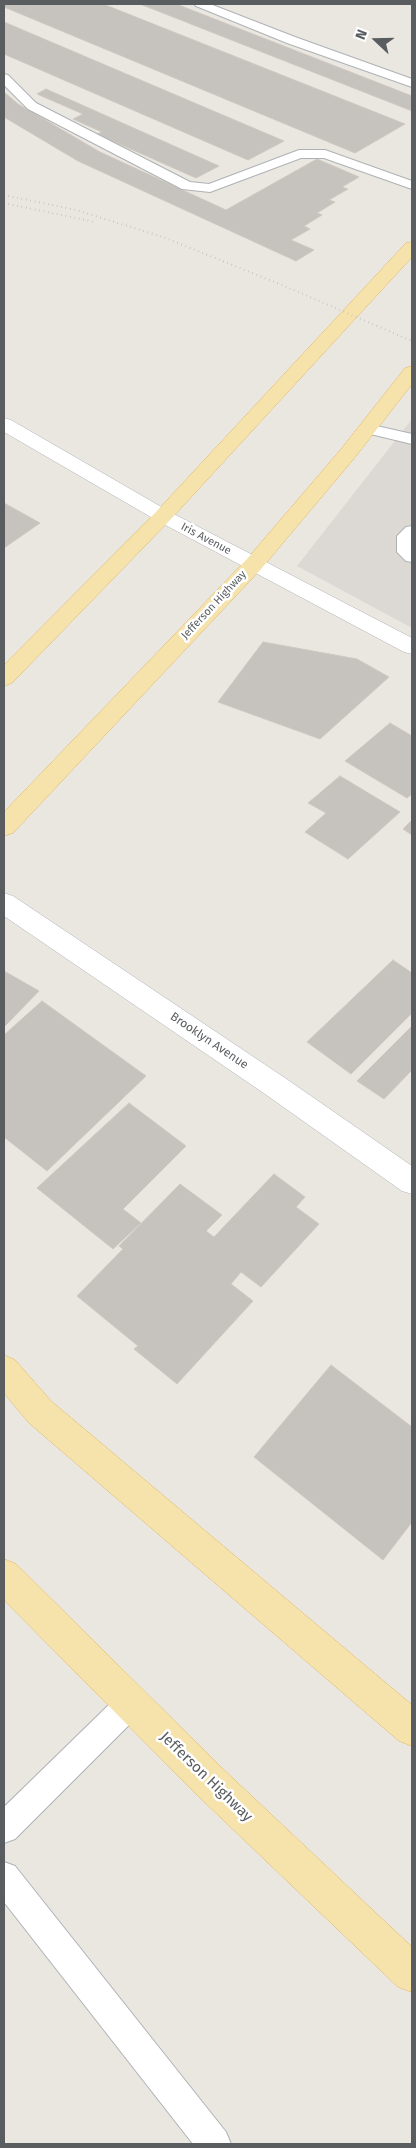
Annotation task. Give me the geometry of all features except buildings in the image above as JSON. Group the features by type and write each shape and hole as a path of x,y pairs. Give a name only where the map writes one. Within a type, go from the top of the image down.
{"main road":[{"path":"4,678 163,516 412,247"},
{"name":"Jefferson Highway","path":"4,827 254,564 368,429 412,372"},
{"path":"4,1370 40,1412 412,1728"},
{"name":"Jefferson Highway","path":"4,1576 209,1781 412,1972"}],"street":[{"name":"Iris Avenue","path":"4,424 163,516 412,647"},
{"name":"Brooklyn Avenue","path":"4,903 275,1086 412,1182"}],"lane":[{"path":"200,4 291,40 412,83"},
{"path":"4,78 32,106 187,186 210,188 299,154 325,154 412,185"},
{"path":"368,429 412,439"},
{"path":"412,531 405,536 406,552 412,556"},
{"path":"4,1828 131,1703"},
{"path":"4,1877 214,2144"}],"shaded area":[{"path":"412,419 412,628 297,566"}],"railway":[{"path":"4,195 76,210 163,237 282,285 412,341"},
{"path":"4,203 95,222"}]}
